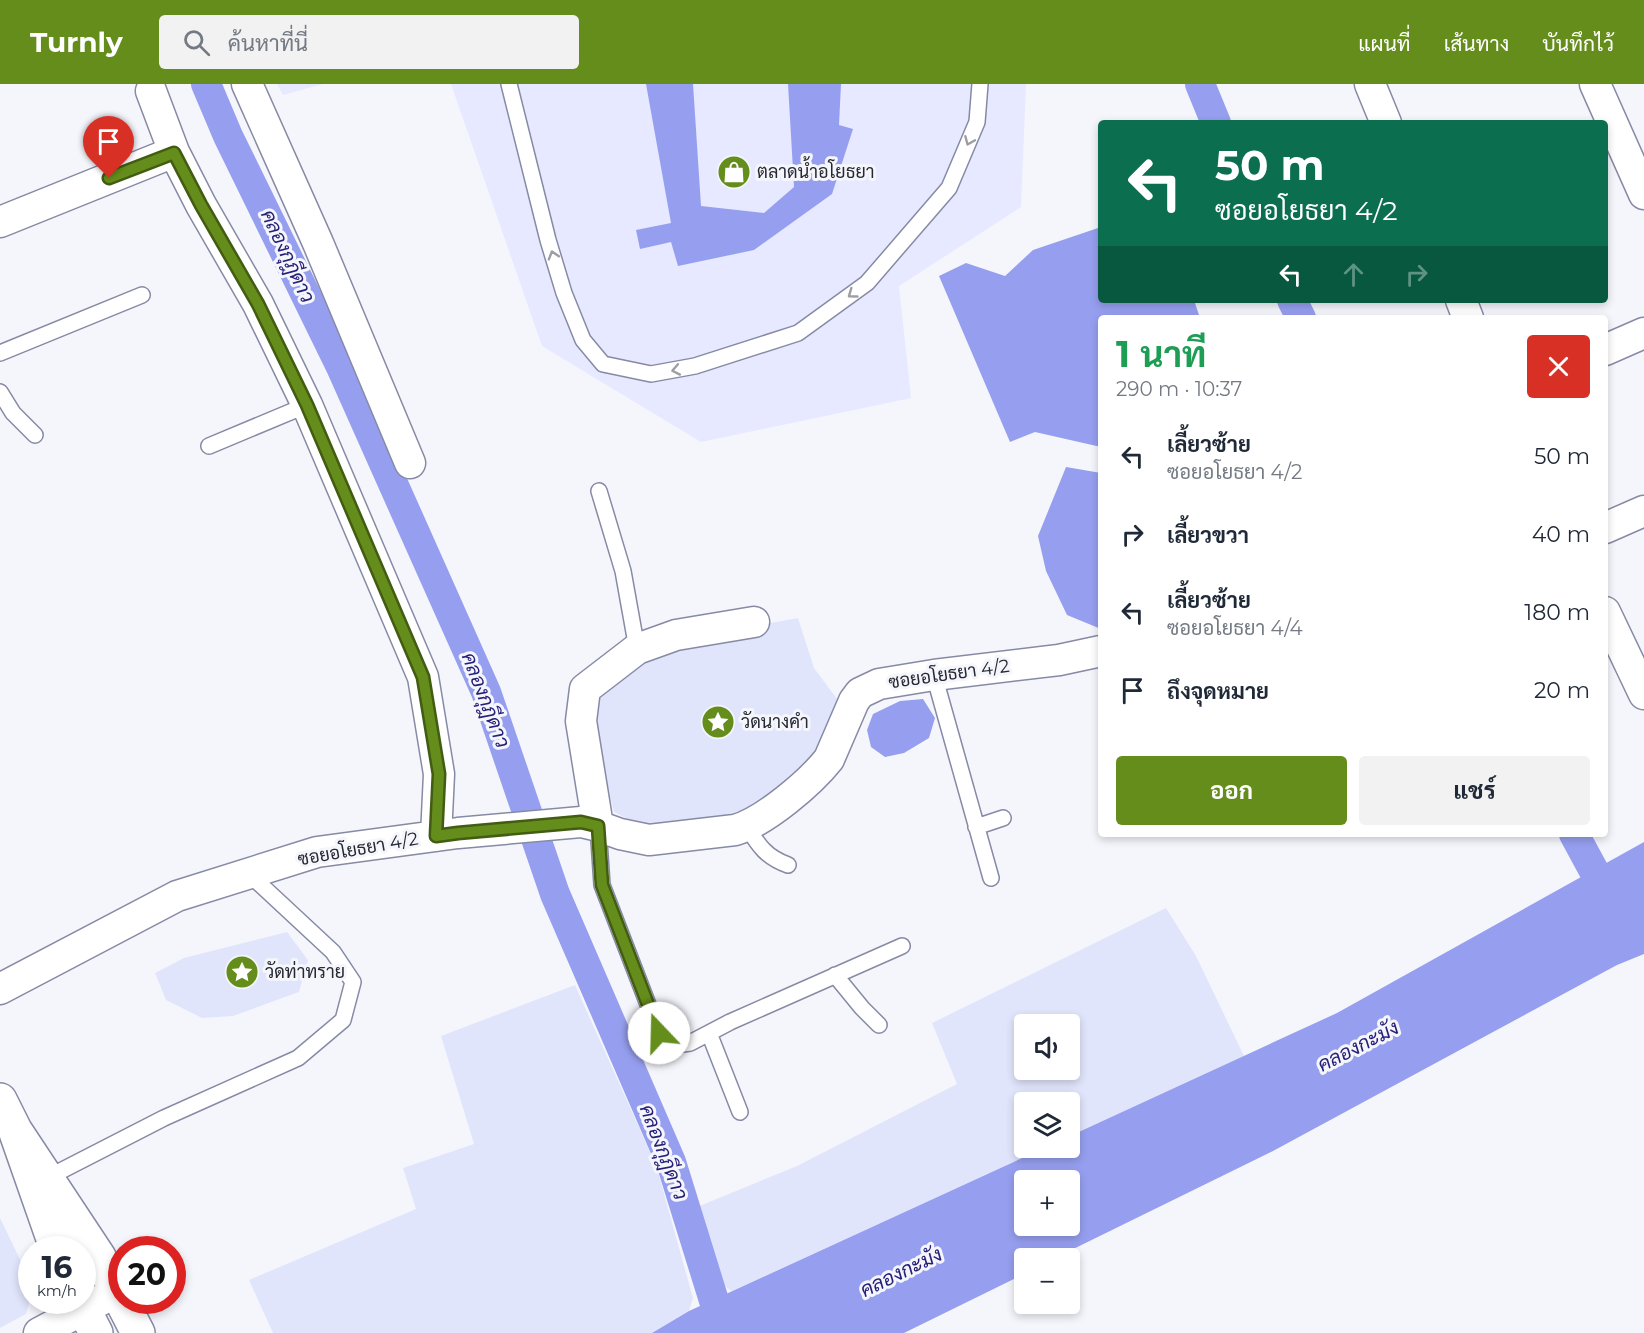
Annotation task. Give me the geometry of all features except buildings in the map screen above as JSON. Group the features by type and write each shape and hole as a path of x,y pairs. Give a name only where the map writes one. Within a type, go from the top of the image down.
{"street":[{"path":"247,84 318,243 410,463"},
{"path":"1370,84 1385,120"},
{"path":"1595,84 1644,194"},
{"path":"151,91 174,153 258,304 307,405 423,677 447,834"},
{"path":"0,222 174,153"},
{"path":"1608,349 1644,333"},
{"path":"1608,527 1644,511"},
{"path":"1608,618 1643,688"},
{"path":"590,824 581,722 585,689 637,649 676,635 754,622"},
{"name":"ซอยอโยธยา 4/2","path":"0,988 177,896 317,852 447,834 590,824 649,840 747,827 785,800 829,759 847,714 860,693 879,684 1059,660 1098,652"},
{"path":"0,1100 41,1181 99,1257 108,1276"},
{"path":"41,1181 54,1236"},
{"path":"39,1333 86,1314"},
{"path":"128,1314 138,1333"}],"lane":[{"path":"509,84 548,240 564,293 583,340 603,364 651,374 695,366 798,333 867,283 949,188 977,122 980,84"},
{"path":"0,353 142,295"},
{"path":"0,392 13,413 35,435"},
{"path":"209,446 307,405"},
{"path":"598,491 623,571 637,649"},
{"path":"934,675 991,878"},
{"path":"976,827 1003,818"},
{"path":"590,824 602,885 659,1033 667,1041 676,1045 690,1043 730,1022 902,946"},
{"path":"747,827 761,848 774,860 788,865"},
{"path":"41,1181 164,1118 298,1058 343,1020 353,982 333,952 248,873"},
{"path":"835,975 862,1008 879,1024"},
{"path":"709,1033 740,1112"}],"shaded area":[{"path":"277,84 323,84 283,95"},
{"name":"ตลาดน้ำอโยธยา","path":"451,84 1026,84 1021,207 899,286 911,398 701,442 542,346"},
{"path":"798,618 814,668 846,711 829,756 752,807 658,835 614,812 590,720 598,691 657,643"},
{"path":"1166,908 1196,956 1244,1056 1080,1131 1080,1092 1014,1092 1014,1158 1022,1158 732,1291 721,1284 697,1207 797,1166 957,1084 932,1023"},
{"path":"287,932 308,960 299,992 233,1016 202,1018 166,1000 155,973 184,958"},
{"path":"575,985 656,1165 693,1298 689,1311 652,1333 273,1333 249,1280 416,1209 403,1168 474,1144 441,1036"},
{"path":"0,1218 18,1255 18,1314 26,1314 0,1328"}],"water":[{"path":"646,84 693,84 701,206 764,213 794,187 788,84 841,84 839,125 853,129 832,194 754,250 678,266 671,242 640,249 636,230 671,223"},
{"path":"1098,228 1098,303 1195,303 1199,315 1098,315 1098,446 1035,432 1010,442 939,276 966,263 1005,276 1033,250"},
{"path":"1066,467 1098,472 1098,628 1067,615 1046,571 1038,536"},
{"path":"923,699 935,718 929,738 904,753 885,757 871,747 867,730 873,714 900,701"},
{"name":"คลองกะมัง","path":"1644,842 1644,954 1617,965 1273,1151 1075,1248 1014,1248 1014,1279 904,1333 652,1333 689,1311 1022,1158 1080,1158 1080,1131 1337,1013"}],"waterway":[{"name":"คลองกุฎีดาว","path":"206,84 228,136 341,367 486,692 555,894 671,1162 724,1333"},
{"path":"1200,84 1215,120"},
{"path":"1294,303 1300,315"},
{"path":"1576,837 1613,906"}],"place":[{"name":"ตลาดน้ำอโยธยา","path":"734,172"},
{"name":"วัดนางคำ","path":"718,722"},
{"name":"วัดท่าทราย","path":"242,972"}],"route":[{"path":"109,178 174,153 258,304 307,405 423,677 439,774 436,836 581,822 598,826 602,885 659,1033"}]}
